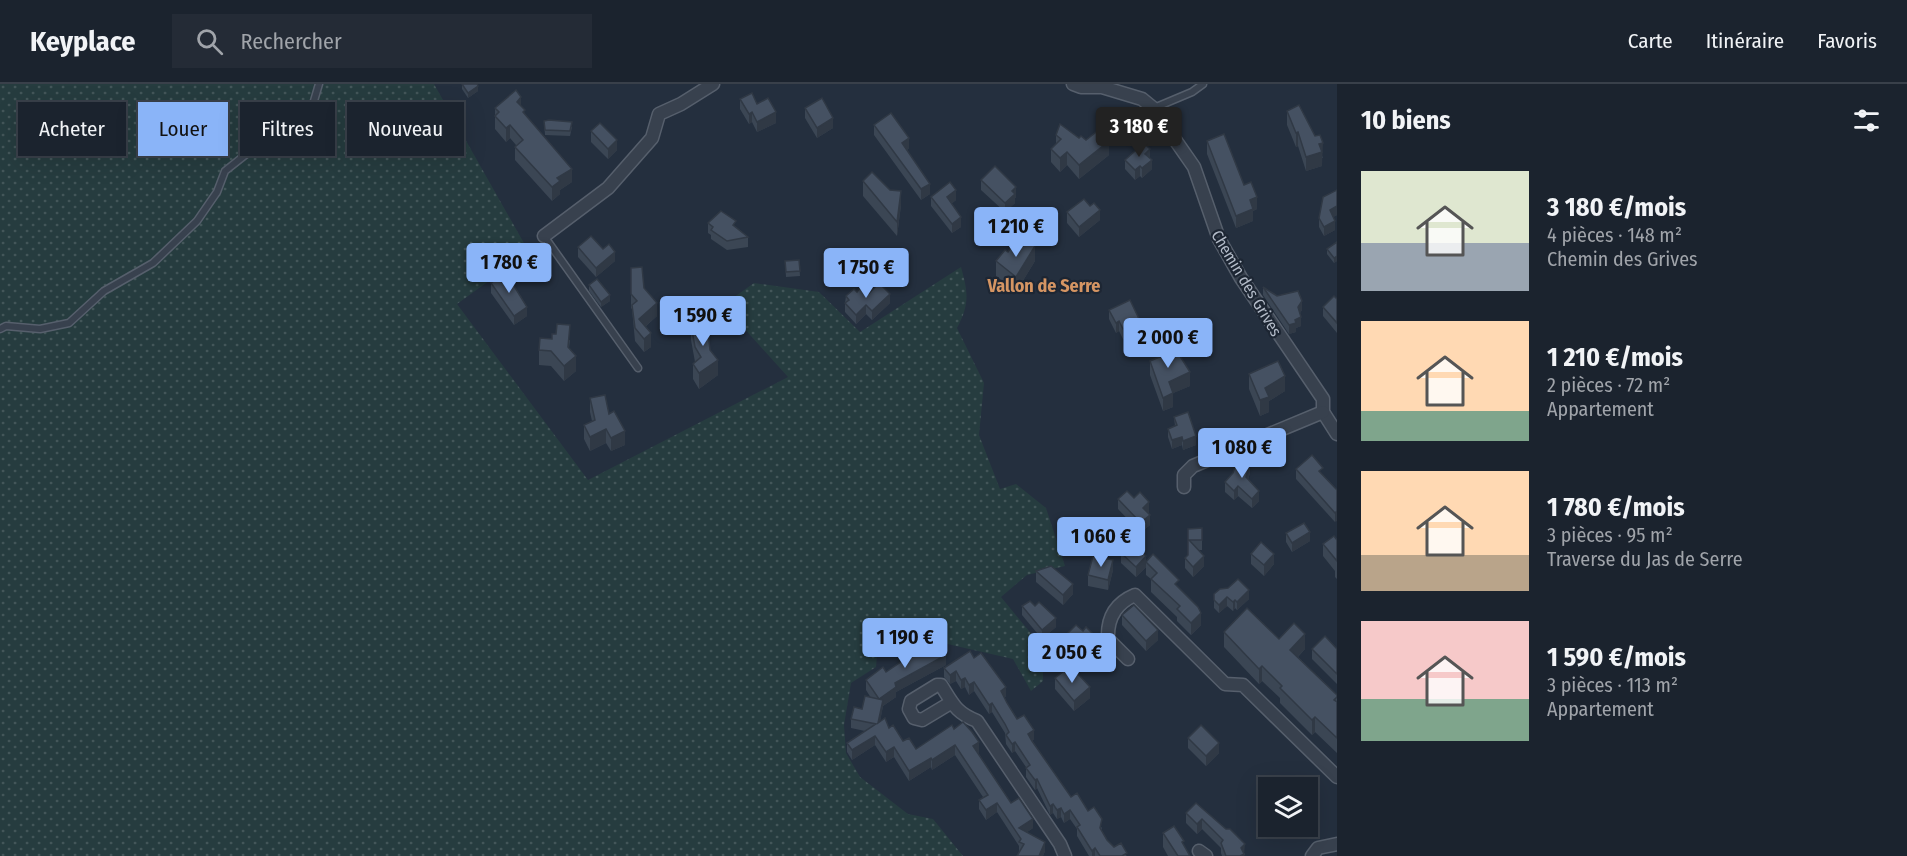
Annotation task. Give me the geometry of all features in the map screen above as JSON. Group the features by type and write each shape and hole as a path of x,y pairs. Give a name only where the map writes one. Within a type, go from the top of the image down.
{"street":[{"path":"544,236 608,188 652,138 659,114 681,104 713,84"},
{"name":"Chemin des Grives","path":"1073,84 1112,90 1142,99 1153,108 1194,167 1219,239 1265,317 1323,399 1323,412 1337,434"},
{"path":"1184,487 1185,475 1193,466 1323,412"},
{"path":"1128,659 1108,639 1108,629 1112,614 1125,599 1135,596 1225,684 1244,685 1337,777"},
{"path":"952,702 960,714 977,721 1060,844 1065,856"},
{"path":"1312,856 1318,848 1337,844"}],"lane":[{"path":"0,329 6,326 48,328 69,323 104,291 153,263 197,221 217,192 225,171 259,144 271,141 296,126 311,111 319,84"},
{"path":"1153,108 1192,92 1203,84"},
{"path":"544,236 638,368"}],"green space":[{"path":"0,84 434,84 444,102 347,102 347,156 464,156 464,137 529,252 457,304 588,480 788,377 723,305 754,283 819,292 860,332 961,267 966,305 957,328 984,383 979,435 1000,489 1016,484 1046,508 1065,566 1027,575 1001,597 1043,648 1043,681 1031,691 1013,659 930,640 907,638 877,655 876,667 851,683 844,725 846,753 860,777 908,814 933,819 963,856 0,856"}],"building":[{"path":"462,84 477,84 478,86 468,93"},
{"path":"516,90 521,97 517,102 525,110 523,112 572,169 557,178 560,181 552,187 515,147 523,140 510,125 506,128 495,116 499,112 495,108"},
{"path":"752,93 757,104 768,98 776,112 757,122 752,112 749,114 740,99"},
{"path":"822,98 833,118 817,128 805,108"},
{"path":"1299,105 1315,136 1320,135 1323,143 1319,144 1322,152 1306,157 1298,132 1296,133 1287,111"},
{"path":"891,113 909,138 902,143 930,184 921,189 874,125"},
{"path":"544,121 572,122 570,131 545,130"},
{"path":"600,123 617,140 608,149 591,131"},
{"path":"1060,124 1079,138 1081,136 1086,140 1100,129 1109,141 1079,165 1067,152 1060,158 1051,149 1061,139 1056,135"},
{"path":"1224,134 1244,185 1251,182 1257,197 1250,200 1253,209 1236,216 1207,141"},
{"path":"1144,143 1150,149 1145,154 1152,160 1142,168 1140,166 1135,170 1125,160"},
{"path":"995,166 1016,187 1012,191 1015,194 1005,203 981,180"},
{"path":"872,172 890,190 901,191 897,222 863,181"},
{"path":"950,182 956,190 947,197 961,217 952,224 931,197"},
{"path":"1337,190 1337,206 1330,210 1335,221 1324,227 1319,218 1323,197"},
{"path":"1084,199 1090,206 1094,203 1100,210 1079,227 1067,212"},
{"path":"721,211 736,221 733,225 748,237 727,241 711,230 713,227 708,223"},
{"path":"591,236 603,249 609,244 615,252 596,268 578,247"},
{"path":"1027,239 1035,246 1016,277 996,261 1005,250 1008,252 1013,244 1020,249"},
{"path":"1337,242 1337,256 1334,258 1327,249"},
{"path":"799,260 800,271 786,272 785,261"},
{"path":"642,267 644,288 657,303 639,319 651,333 644,339 635,328 632,305 637,301 631,294 631,268"},
{"path":"506,273 527,307 514,316 491,283"},
{"path":"597,279 610,295 601,302 589,285"},
{"path":"879,283 890,294 872,311 866,305 856,315 845,303 849,300 846,296 854,289 857,292 860,288 869,293"},
{"path":"1263,287 1277,296 1298,291 1302,301 1298,307 1301,317 1295,320 1296,323 1289,325"},
{"path":"1334,296 1337,299 1337,323 1323,307"},
{"path":"1130,300 1140,321 1123,329 1119,321 1116,323 1109,310"},
{"path":"707,322 710,350 718,360 699,373 693,364 701,357 695,347 691,325"},
{"path":"557,324 570,325 568,347 576,356 564,366 551,351 539,350 540,338 552,339 552,334 556,334"},
{"path":"1173,345 1190,372 1169,382 1173,393 1163,398 1150,361 1162,356 1160,351"},
{"path":"1278,361 1285,376 1265,388 1269,397 1260,400 1249,374"},
{"path":"605,395 609,414 614,411 625,431 611,438 606,429 590,437 584,425 595,420 590,398"},
{"path":"1188,412 1196,436 1183,441 1182,437 1172,440 1168,429 1177,425 1174,417"},
{"path":"1312,455 1323,468 1319,471 1337,490 1337,511 1335,513 1296,469"},
{"path":"1237,459 1250,463 1246,477 1259,491 1252,499 1238,486 1234,491 1225,482 1233,473"},
{"path":"1127,491 1134,498 1140,492 1149,502 1143,508 1150,515 1145,519 1139,521 1118,499"},
{"path":"1304,523 1310,532 1292,543 1286,533"},
{"path":"1202,528 1202,540 1189,540 1204,556 1193,567 1185,558 1188,555 1188,529"},
{"path":"1334,536 1337,540 1337,561 1323,544"},
{"path":"1132,542 1146,556 1136,567 1121,553"},
{"path":"1261,542 1274,554 1264,565 1251,554"},
{"path":"1153,554 1179,580 1175,584 1198,607 1201,613 1191,623 1177,609 1180,606 1151,579 1157,573 1146,562"},
{"path":"1093,556 1113,560 1108,580 1088,575"},
{"path":"1051,566 1073,584 1063,595 1036,571"},
{"path":"1238,579 1249,590 1237,602 1227,597 1219,605 1214,600 1214,594 1220,589 1228,588"},
{"path":"1030,601 1035,606 1039,602 1056,618 1042,630 1022,606"},
{"path":"1134,605 1158,630 1146,641 1122,615"},
{"path":"1247,608 1279,639 1294,623 1305,634 1290,650 1337,695 1334,700 1337,702 1337,738 1315,717 1312,720 1262,666 1259,669 1224,632"},
{"path":"1076,625 1083,631 1086,627 1099,640 1085,653 1066,635"},
{"path":"1325,636 1337,649 1337,674 1312,649"},
{"path":"935,639 946,655 895,683 896,687 879,699 866,680 883,667 886,672"},
{"path":"970,651 974,658 981,653 1006,687 1001,691 1007,703 1017,719 1024,715 1034,730 1028,734 1032,741 1071,797 1077,793 1088,811 1094,807 1102,819 1100,828 1107,840 1114,847 1121,843 1127,853 1122,856 1100,856 1095,848 1092,851 1077,827 1080,825 1070,810 1064,814 1061,808 1057,810 1053,804 1050,806 1037,779 1035,780 1026,768 1030,765 1015,742 1012,744 1006,735 1009,732 992,703 989,705 974,682 969,685 965,678 961,680 956,671 950,675 944,668"},
{"path":"1068,668 1079,675 1090,687 1074,701 1055,678"},
{"path":"865,696 883,700 878,723 885,718 889,728 893,725 903,741 909,738 916,749 952,725 954,729 963,722 979,742 973,746 1011,803 1019,798 1033,819 1019,828 1045,842 1039,856 1017,856 1024,844 1019,842 1021,839 997,803 986,810 979,800 988,795 955,745 909,771 894,747 886,752 875,736 852,750 847,743 876,724 851,719 854,707 862,709"},
{"path":"1201,725 1219,743 1206,756 1188,738"},
{"path":"1196,803 1226,829 1230,829 1245,844 1241,848 1244,854 1226,856 1221,843 1223,840 1202,819 1197,824 1186,813"},
{"path":"1174,826 1190,856 1178,856 1163,833"}],"district":[{"name":"Vallon de Serre","path":"1044,286"}]}
